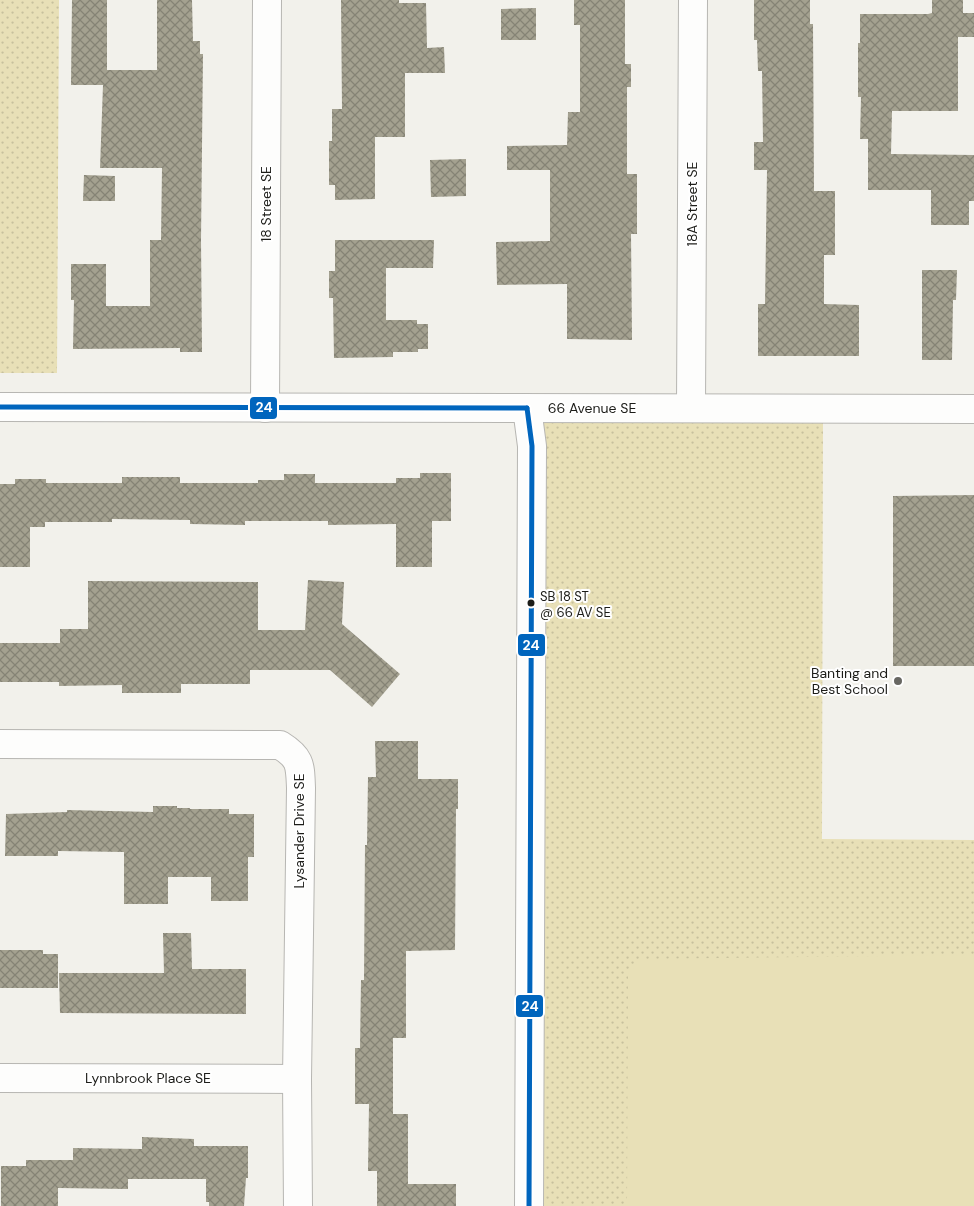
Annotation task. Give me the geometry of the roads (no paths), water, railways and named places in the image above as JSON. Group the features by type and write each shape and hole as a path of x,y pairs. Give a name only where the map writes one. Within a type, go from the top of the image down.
{"street":[{"name":"18 Street SE","path":"265,408 267,0"},
{"name":"18A Street SE","path":"690,408 693,0"},
{"name":"66 Avenue SE","path":"0,408 974,409"},
{"path":"527,408 532,446 529,1206"},
{"name":"Lysander Drive SE","path":"0,744 280,745 293,753 300,766 301,788 297,1079 298,1206"},
{"name":"Lynnbrook Place SE","path":"0,1078 297,1079"}],"place":[{"name":"SB 18 ST @ 66 AV SE","path":"531,603"},
{"name":"Banting and Best School","path":"898,681"}]}
